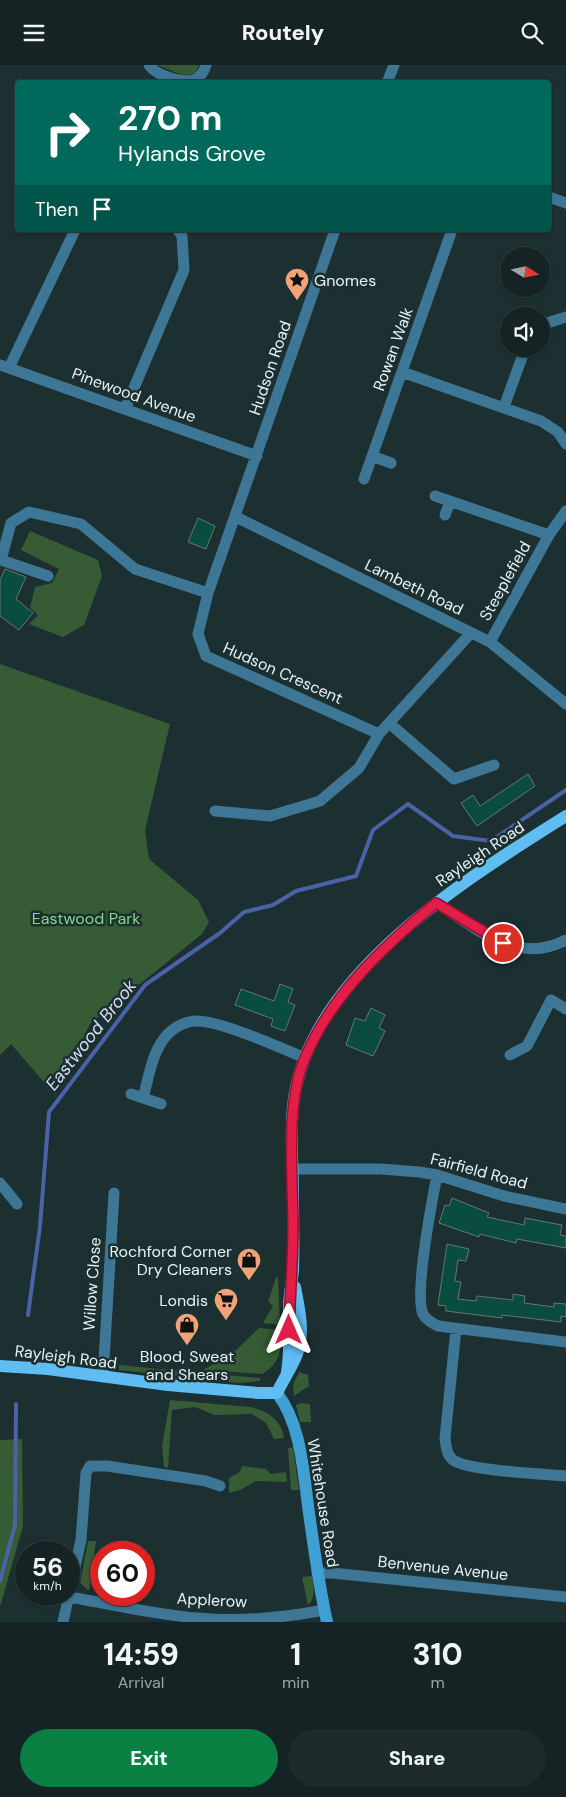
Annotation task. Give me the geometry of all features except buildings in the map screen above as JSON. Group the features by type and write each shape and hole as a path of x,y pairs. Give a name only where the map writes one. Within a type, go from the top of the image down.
{"main road":[{"name":"Rayleigh Road","path":"0,1366 40,1368 103,1377 258,1393 277,1393 287,1371 290,1353 289,1309 293,1269 293,1107 296,1087 305,1058 322,1025 357,975 436,903 488,865 566,816"}],"street":[{"path":"148,65 153,71 177,80"},
{"path":"195,80 200,77 206,65"},
{"path":"389,80 394,65"},
{"path":"551,198 566,203"},
{"path":"4,367 74,232"},
{"path":"126,409 184,270 182,236 179,232"},
{"name":"Hudson Road","path":"236,517 334,232"},
{"name":"Rowan Walk","path":"364,479 451,232"},
{"path":"550,322 566,317"},
{"path":"504,407 522,357"},
{"name":"Pinewood Avenue","path":"4,367 257,456"},
{"path":"402,372 542,421 558,432 566,444"},
{"path":"372,456 391,463"},
{"name":"Steeplefield","path":"435,496 548,535"},
{"path":"445,515 450,502"},
{"name":"Steeplefield","path":"490,642 548,535 566,511"},
{"path":"48,576 1,560 11,523 28,512 81,525 135,569 208,593"},
{"name":"Hudson Crescent","path":"236,517 208,593 198,634 206,656 379,734"},
{"name":"Lambeth Road","path":"236,517 490,642 566,704"},
{"path":"215,811 270,816 320,801 359,768 379,734 471,633"},
{"path":"389,723 454,779 494,765"},
{"path":"436,903 488,935 520,950 551,948 566,940"},
{"path":"510,1055 526,1045 551,1000 566,1009"},
{"path":"143,1098 158,1047 174,1029 190,1022 203,1021 224,1027 305,1058"},
{"path":"131,1094 161,1104"},
{"name":"Fairfield Road","path":"293,1169 391,1170 437,1175 504,1197 566,1209"},
{"path":"437,1175 428,1222 421,1306 424,1315 430,1322 438,1326 566,1342"},
{"path":"2,1185 17,1204"},
{"name":"Willow Close","path":"103,1377 114,1193"},
{"path":"456,1329 445,1438 446,1449 451,1459 467,1466 566,1476"},
{"name":"Whitehouse Road","path":"277,1393 289,1409 294,1425 317,1573 326,1616"},
{"path":"80,1545 86,1473 90,1466 107,1466 206,1481 220,1486"},
{"name":"Benvenue Avenue","path":"317,1573 566,1597"},
{"name":"Applerow","path":"80,1599 175,1619 249,1619 302,1614 326,1616"},
{"path":"63,1622 67,1606"}],"green space":[{"path":"157,65 199,65 195,73 185,76"},
{"path":"30,531 98,560 102,576 84,625 63,637 29,624 38,615 30,608 35,587 52,583 59,569 21,550"},
{"name":"Eastwood Park","path":"0,664 170,724 145,830 149,859 198,900 209,922 202,934 90,1024 55,1095 11,1044 0,1055"},
{"path":"276,1277 278,1278 280,1325 263,1323 273,1306 268,1302"},
{"path":"259,1328 281,1330 279,1355 273,1366 268,1370 262,1374 203,1370 232,1354"},
{"path":"119,1365 169,1370 168,1375 119,1370"},
{"path":"172,1370 260,1378 260,1381 239,1383 171,1376"},
{"path":"299,1372 308,1375 309,1386 294,1396 293,1385"},
{"path":"170,1400 256,1409 276,1421 284,1438 274,1439 266,1423 252,1414 215,1415 195,1407 172,1410 168,1468 164,1467 162,1446"},
{"path":"301,1403 310,1404 311,1422 300,1422 296,1405"},
{"path":"22,1439 23,1526 19,1541 15,1541 15,1554 0,1607 0,1440"},
{"path":"293,1447 299,1490 291,1490 288,1448"},
{"path":"242,1466 266,1469 271,1474 286,1472 287,1482 256,1481 240,1490 229,1493 229,1478 240,1472"},
{"path":"88,1541 90,1541 89,1591 80,1583"},
{"path":"312,1576 314,1588 311,1602 308,1605 302,1577"}],"waterway":[{"name":"Eastwood Brook","path":"28,1315 40,1226 49,1112 145,985 220,933 244,912 273,905 296,891 356,876 373,830 408,804 453,836 491,841 566,790"},
{"name":"Eastwood Brook","path":"0,1581 15,1525 16,1404"}],"place":[{"name":"Gnomes","path":"297,301"},
{"name":"Rochford Corner Dry Cleaners","path":"249,1281"},
{"name":"Londis","path":"226,1321"},
{"name":"Blood, Sweat and Shears","path":"187,1346"}],"route":[{"path":"289,1330 293,1269 293,1107 300,1073 318,1031 357,975 436,903 503,943"}]}
